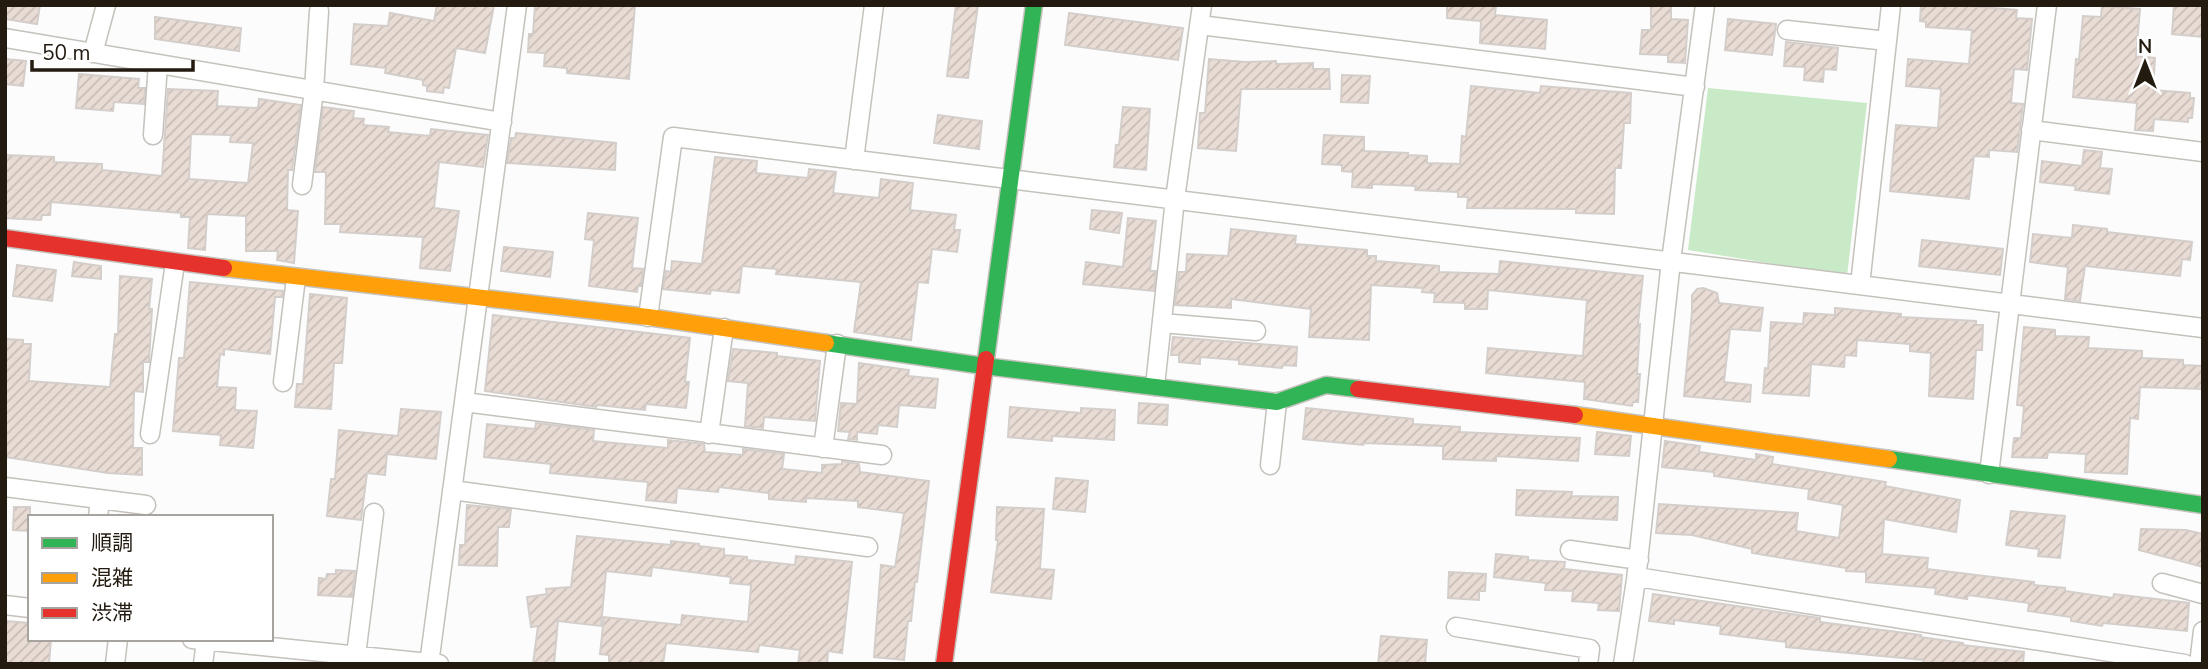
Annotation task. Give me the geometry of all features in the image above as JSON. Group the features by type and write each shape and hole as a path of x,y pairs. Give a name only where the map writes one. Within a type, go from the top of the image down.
{"street":[{"path":"93,53 106,5"},
{"path":"209,641 433,663 452,490 517,5"},
{"path":"854,160 874,5"},
{"path":"944,664 1034,5"},
{"path":"1155,386 1175,200 1202,5"},
{"path":"1623,664 1638,569 1671,261 1705,5"},
{"path":"1860,285 1891,5"},
{"path":"1989,474 2047,5"},
{"path":"302,184 314,90 319,11"},
{"path":"1200,25 1695,87"},
{"path":"1787,30 1887,41"},
{"path":"5,38 502,122"},
{"path":"153,135 158,64"},
{"path":"2031,130 2203,152"},
{"path":"648,317 673,137 2203,328"},
{"path":"5,238 296,278 648,317 984,366 1277,402 1326,385 1654,424 2203,505"},
{"path":"150,434 175,263"},
{"path":"283,382 296,278"},
{"path":"1162,323 1256,331"},
{"path":"709,433 724,328"},
{"path":"823,448 837,344"},
{"path":"464,402 882,455"},
{"path":"1270,465 1277,402"},
{"path":"5,486 99,508 146,505"},
{"path":"452,490 868,547"},
{"path":"356,655 374,513"},
{"path":"1570,550 1638,569 2185,664"},
{"path":"2162,583 2203,594"},
{"path":"5,605 28,608"},
{"path":"1456,627 1590,649 1588,664"},
{"path":"2199,664 2203,631"},
{"path":"115,664 118,641"},
{"path":"199,641 203,664"}],"green space":[{"path":"1708,88 1867,103 1847,276 1688,250"}],"building":[{"path":"5,5 40,5 37,24 5,19"},
{"path":"437,5 494,5 485,53 456,48 449,88 444,87 443,93 427,91 423,80 385,73 386,68 351,64 354,24 388,26 390,13 434,21"},
{"path":"535,5 635,5 629,79 567,73 567,68 544,66 545,53 528,52 529,34 533,34"},
{"path":"956,5 978,5 968,78 947,76"},
{"path":"1447,5 1496,5 1495,15 1547,20 1545,49 1480,43 1481,21 1447,18"},
{"path":"1651,5 1671,5 1671,19 1688,20 1685,63 1668,62 1668,55 1640,54 1642,30 1651,30"},
{"path":"1921,5 2017,10 2016,18 2032,19 2027,70 2014,69 2011,103 2023,104 2017,152 1989,150 1989,157 1974,156 1969,199 1890,191 1896,125 1938,128 1941,89 1906,86 1908,59 1969,64 1972,30 1926,27 1926,22 1920,21"},
{"path":"2174,5 2203,5 2203,37 2172,34"},
{"path":"2102,6 2140,9 2136,56 2155,58 2153,90 2190,93 2190,98 2194,98 2192,118 2188,118 2188,122 2154,119 2153,131 2135,130 2137,103 2073,97 2083,16 2101,17"},
{"path":"1069,13 1183,28 1178,60 1065,45"},
{"path":"155,17 241,28 239,51 155,39"},
{"path":"1728,19 1776,24 1772,55 1725,50"},
{"path":"1786,42 1838,48 1836,70 1824,69 1823,82 1804,80 1805,67 1784,66"},
{"path":"5,59 26,61 23,86 5,84"},
{"path":"1209,59 1276,61 1276,64 1313,63 1313,69 1329,69 1330,89 1241,89 1236,151 1198,148 1200,113 1205,113"},
{"path":"79,74 139,79 138,88 145,88 144,104 114,102 113,111 76,108"},
{"path":"1342,75 1370,76 1368,103 1341,102"},
{"path":"1471,86 1540,93 1541,86 1631,93 1630,123 1624,123 1621,168 1615,168 1614,214 1576,213 1576,209 1467,208 1468,197 1458,197 1458,192 1415,190 1416,186 1372,184 1372,188 1352,187 1353,172 1342,171 1342,165 1322,164 1324,135 1364,137 1364,151 1408,153 1427,156 1427,163 1460,164 1462,136 1466,137"},
{"path":"168,89 218,91 217,106 258,108 259,99 301,105 292,170 288,170 287,210 298,211 294,263 277,260 278,251 246,251 246,216 207,214 205,250 188,248 190,217 181,217 181,213 51,202 50,215 42,215 41,220 5,218 5,155 54,157 54,162 102,164 102,170 162,176","holes":["191,134 231,135 230,142 253,143 248,183 189,179"]},
{"path":"323,107 354,111 353,118 364,119 363,125 389,127 388,132 430,136 431,129 488,135 483,167 439,162 434,208 459,211 450,271 420,268 423,237 340,232 341,224 325,224 326,172 315,172"},
{"path":"1123,107 1150,109 1146,170 1114,167"},
{"path":"938,115 982,121 979,149 934,143"},
{"path":"516,133 616,143 615,170 507,163 511,138 515,138"},
{"path":"2084,150 2102,152 2100,168 2112,169 2109,194 2075,190 2076,186 2040,182 2042,161 2082,166"},
{"path":"715,157 757,161 756,173 808,178 809,169 836,172 833,193 879,198 881,179 913,183 910,210 956,215 954,230 960,230 957,252 932,249 928,283 918,282 911,340 854,332 861,282 776,274 777,269 742,266 739,293 711,290 710,294 663,289 666,271 671,272 672,261 702,264"},
{"path":"1092,210 1122,213 1119,233 1090,229"},
{"path":"588,213 638,218 632,268 643,269 641,286 638,286 637,292 589,286 594,240 585,239"},
{"path":"1128,218 1156,221 1150,271 1156,271 1154,291 1083,284 1086,262 1123,267"},
{"path":"2073,225 2107,229 2107,232 2192,242 2190,260 2182,259 2180,276 2085,266 2080,301 2065,299 2068,267 2030,262 2033,234 2072,238"},
{"path":"1231,229 1296,236 1295,244 1367,250 1367,256 1376,256 1376,261 1439,266 1439,272 1499,274 1500,261 1643,276 1638,324 1638,402 1633,402 1632,406 1584,399 1585,382 1486,373 1488,348 1583,356 1587,300 1488,290 1487,309 1465,309 1465,303 1434,302 1435,293 1422,292 1423,288 1371,285 1369,340 1309,337 1311,309 1231,299 1231,308 1175,305 1179,272 1186,272 1187,254 1228,256"},
{"path":"1922,240 2003,249 2000,275 1919,266"},
{"path":"504,247 553,252 550,277 501,271"},
{"path":"74,262 101,266 101,279 72,276"},
{"path":"17,265 56,270 52,301 13,296"},
{"path":"120,276 152,279 149,362 143,362 143,392 134,391 133,448 142,448 142,475 108,473 5,457 5,339 23,340 23,344 31,344 29,381 110,387 115,334 118,334"},
{"path":"190,282 283,291 282,297 275,297 270,354 224,349 224,355 220,354 217,387 236,388 235,410 257,411 253,448 220,445 221,435 173,431 179,358 184,358"},
{"path":"1703,288 1717,293 1719,303 1763,308 1760,331 1730,329 1724,382 1751,385 1750,402 1684,396 1692,295 1697,289"},
{"path":"310,294 347,298 342,363 334,363 331,409 295,407 297,384 303,384"},
{"path":"1835,308 1901,314 1901,317 1976,321 1976,325 1983,325 1982,350 1976,350 1973,399 1929,396 1931,353 1910,351 1910,344 1857,340 1856,356 1845,355 1844,367 1811,364 1809,396 1763,393 1765,368 1768,369 1771,322 1803,324 1804,313 1835,315"},
{"path":"493,315 690,338 685,382 689,382 686,408 646,404 645,410 596,407 485,391"},
{"path":"2024,327 2055,330 2055,336 2089,337 2088,348 2142,351 2142,358 2183,360 2183,365 2203,366 2203,389 2140,387 2138,419 2130,418 2127,474 2085,472 2086,454 2048,452 2047,458 2012,457 2014,438 2021,438 2024,406 2017,405"},
{"path":"1173,337 1297,347 1296,366 1283,365 1282,368 1239,364 1239,360 1200,357 1200,364 1179,362 1179,355 1171,355"},
{"path":"733,349 820,361 815,421 764,417 763,428 745,426 748,383 728,381"},
{"path":"859,363 909,370 908,376 938,379 935,408 899,405 897,427 878,425 877,434 857,432 857,440 848,439 850,432 838,431 841,403 857,404"},
{"path":"1139,403 1168,405 1167,425 1138,423"},
{"path":"1010,407 1081,413 1081,408 1115,410 1114,440 1052,436 1052,441 1008,437"},
{"path":"1306,408 1413,419 1413,424 1460,427 1460,432 1580,438 1578,461 1496,456 1496,461 1443,459 1443,446 1363,445 1303,439"},
{"path":"401,409 441,412 436,459 387,454 385,475 367,473 361,520 327,516 331,479 335,479 339,430 398,436"},
{"path":"536,423 594,430 593,441 668,448 668,440 704,444 705,452 743,455 743,449 784,454 782,469 822,473 822,465 842,464 842,461 859,464 860,472 929,481 904,660 874,657 881,565 895,567 904,513 858,507 858,501 806,498 806,502 769,499 769,493 719,487 718,492 677,488 676,503 646,500 648,482 550,473 551,464 484,457 487,424 535,429"},
{"path":"1597,432 1631,436 1629,456 1595,454"},
{"path":"1665,441 1700,446 1699,452 1756,460 1756,454 1773,457 1772,464 1886,482 1885,486 1960,500 1956,532 1884,519 1882,554 1928,558 1927,569 2034,582 2034,585 2113,598 2114,594 2189,603 2187,631 2103,623 2102,626 2071,621 2071,617 2028,611 2029,603 1968,595 1967,599 1935,594 1936,588 1866,582 1866,572 1846,571 1846,568 1752,553 1752,549 1692,535 1656,533 1659,504 1798,513 1796,531 1839,538 1843,505 1808,499 1809,489 1714,476 1714,472 1662,467"},
{"path":"1056,478 1088,481 1085,512 1053,509"},
{"path":"1517,490 1572,492 1571,496 1618,497 1617,520 1516,515"},
{"path":"467,505 511,509 509,527 498,527 497,566 459,565 460,545 465,545"},
{"path":"14,507 30,507 28,531 13,530"},
{"path":"997,507 1044,509 1040,569 1054,570 1051,599 991,592 998,540"},
{"path":"2011,511 2065,516 2060,558 2038,556 2039,549 2006,545"},
{"path":"2141,529 2186,530 2203,534 2203,567 2139,550"},
{"path":"577,536 671,545 671,541 699,544 724,549 724,555 795,565 796,556 852,562 842,653 828,651 827,664 798,664 800,650 759,645 758,652 666,643 663,664 609,664 609,655 600,654 604,617 681,625 682,615 748,622 751,585 730,583 731,577 652,567 651,576 606,571 601,626 558,621 554,664 533,664 538,626 531,627 527,597 547,594 546,589 571,587"},
{"path":"1496,554 1528,557 1528,560 1565,562 1564,569 1622,575 1619,611 1598,610 1599,603 1572,601 1573,591 1545,590 1546,583 1494,577"},
{"path":"336,570 355,571 352,597 318,595 319,578 326,579 327,574 336,574"},
{"path":"1449,572 1486,574 1485,591 1479,591 1479,600 1448,598"},
{"path":"1653,594 1820,618 1820,622 1921,635 1920,637 1963,643 1962,645 2024,652 2023,664 1923,664 1924,660 1786,647 1786,642 1720,634 1721,626 1674,620 1674,624 1649,621"},
{"path":"5,621 28,623 28,641 51,641 49,664 5,664"},
{"path":"1381,636 1427,640 1425,664 1378,664"}],"traffic: fast":[{"path":"986,359 1034,5"},
{"path":"826,343 984,366 1277,402 1326,385 1358,389"},
{"path":"1889,459 2203,505"}],"traffic: slow":[{"path":"224,268 648,317 826,343"},
{"path":"1575,415 1889,459"}],"traffic: jam":[{"path":"5,238 224,268"},
{"path":"944,664 986,359"},
{"path":"1358,389 1575,415"}]}
